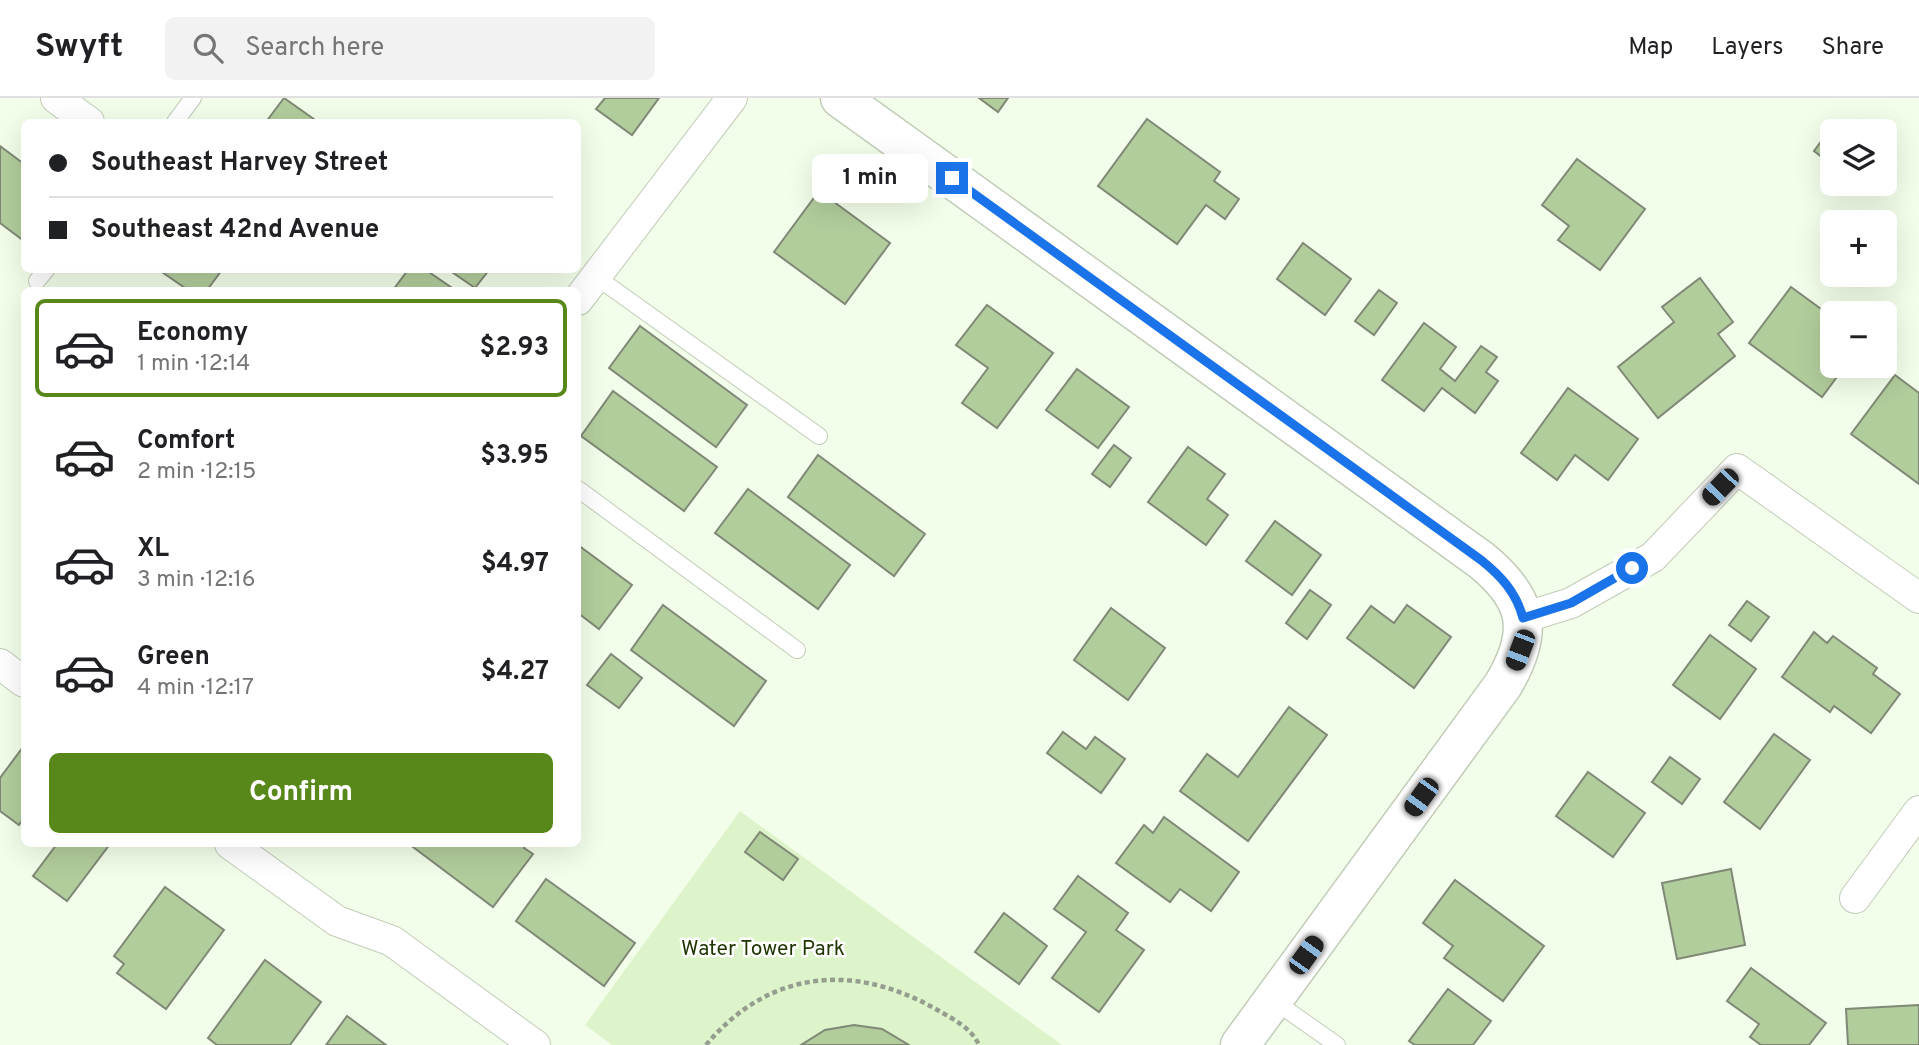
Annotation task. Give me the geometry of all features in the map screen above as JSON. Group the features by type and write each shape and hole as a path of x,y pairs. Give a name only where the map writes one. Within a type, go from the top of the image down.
{"street":[{"path":"56,98 85,119"},
{"path":"581,296 732,98"},
{"path":"840,98 1481,560 1502,578 1518,601 1523,618 1520,650 1503,685 1240,1045"},
{"path":"1523,618 1571,603 1653,557 1737,469 1919,597"},
{"path":"0,664 21,680"},
{"path":"1855,898 1919,811"},
{"path":"234,847 337,921 392,940 535,1045"}],"lane":[{"path":"177,119 193,98"},
{"path":"595,276 819,436"},
{"path":"581,491 797,650"},
{"path":"1273,1000 1337,1045"}],"path":[{"path":"706,1045 719,1029 747,1007 776,993 801,983 845,978 904,993 961,1023 979,1045"}],"green space":[{"name":"Water Tower Park","path":"740,811 1062,1045 612,1045 585,1025"}],"building":[{"path":"284,98 314,119 268,119"},
{"path":"605,98 659,98 632,135 596,109"},
{"path":"979,98 1008,98 998,112"},
{"path":"1147,119 1220,172 1214,181 1239,199 1225,219 1206,205 1177,244 1098,186"},
{"path":"1820,143 1820,156 1814,151"},
{"path":"0,146 21,162 21,239 0,223"},
{"path":"1577,159 1645,209 1600,270 1558,240 1569,226 1542,205"},
{"path":"819,191 890,243 845,304 774,252"},
{"path":"1303,243 1351,279 1325,315 1277,279"},
{"path":"163,273 220,273 209,287 184,287"},
{"path":"406,273 430,273 451,287 395,287"},
{"path":"453,273 487,273 474,287"},
{"path":"1700,278 1733,322 1718,334 1735,356 1658,418 1618,367 1674,322 1662,307"},
{"path":"1791,287 1820,308 1820,378 1836,378 1822,397 1749,343"},
{"path":"1379,290 1397,303 1374,335 1355,321"},
{"path":"987,305 1053,353 997,428 962,403 988,368 956,345"},
{"path":"1424,323 1456,347 1440,369 1455,381 1481,346 1497,357 1486,372 1498,381 1475,413 1442,388 1424,411 1382,380"},
{"path":"640,326 747,405 716,447 609,368"},
{"path":"1077,369 1129,407 1098,448 1046,410"},
{"path":"1897,376 1919,393 1919,484 1851,434 1893,378"},
{"path":"1568,388 1638,439 1608,480 1575,455 1557,480 1521,453"},
{"path":"613,391 717,467 684,511 581,436"},
{"path":"1114,445 1131,458 1110,487 1092,474"},
{"path":"1188,447 1225,474 1207,499 1228,515 1206,545 1148,502"},
{"path":"818,455 925,534 894,576 788,497"},
{"path":"748,489 850,565 818,609 715,533"},
{"path":"1275,521 1321,555 1292,595 1246,561"},
{"path":"581,547 632,585 599,629 581,615"},
{"path":"1310,590 1331,605 1307,639 1286,623"},
{"path":"1747,601 1769,617 1751,641 1729,625"},
{"path":"663,605 766,681 734,726 631,650"},
{"path":"1407,605 1451,637 1414,688 1347,638 1371,606 1394,623"},
{"path":"1111,608 1165,648 1128,700 1074,660"},
{"path":"1814,632 1827,643 1833,636 1877,668 1873,674 1900,694 1871,733 1834,706 1830,712 1782,677"},
{"path":"1710,635 1756,669 1720,719 1673,685"},
{"path":"611,654 642,678 619,708 587,685"},
{"path":"1289,707 1327,735 1248,841 1180,791 1207,754 1238,777"},
{"path":"1063,732 1086,749 1095,737 1125,759 1101,793 1047,753"},
{"path":"1774,734 1810,760 1760,829 1724,802"},
{"path":"21,750 19,825 0,811 0,778"},
{"path":"1670,757 1700,779 1682,804 1652,782"},
{"path":"1588,772 1645,813 1613,857 1556,816"},
{"path":"1164,817 1239,872 1211,911 1180,889 1170,902 1116,863 1144,825 1153,833"},
{"path":"760,832 798,859 783,880 745,852"},
{"path":"55,847 108,847 67,901 33,876"},
{"path":"413,847 525,847 533,854 493,907"},
{"path":"1731,869 1745,945 1677,959 1662,883"},
{"path":"1078,876 1128,913 1116,930 1144,950 1099,1012 1052,978 1086,932 1054,909"},
{"path":"546,879 635,943 604,986 516,921"},
{"path":"1455,880 1544,946 1503,1001 1444,958 1453,946 1423,923"},
{"path":"165,887 224,930 166,1009 117,973 124,964 114,956"},
{"path":"1004,913 1047,946 1019,984 975,952"},
{"path":"265,960 321,1002 290,1045 217,1045 208,1038"},
{"path":"1751,968 1826,1023 1809,1045 1761,1045 1750,1037 1759,1024 1727,1001"},
{"path":"1448,989 1491,1021 1473,1045 1415,1045 1409,1041"},
{"path":"1919,1005 1919,1045 1848,1045 1846,1009"},
{"path":"347,1016 386,1045 326,1045"},
{"path":"854,1025 882,1029 909,1045 801,1045 825,1030"}],"route":[{"path":"952,178 1481,560 1511,589 1523,618 1571,603 1632,568"}]}
